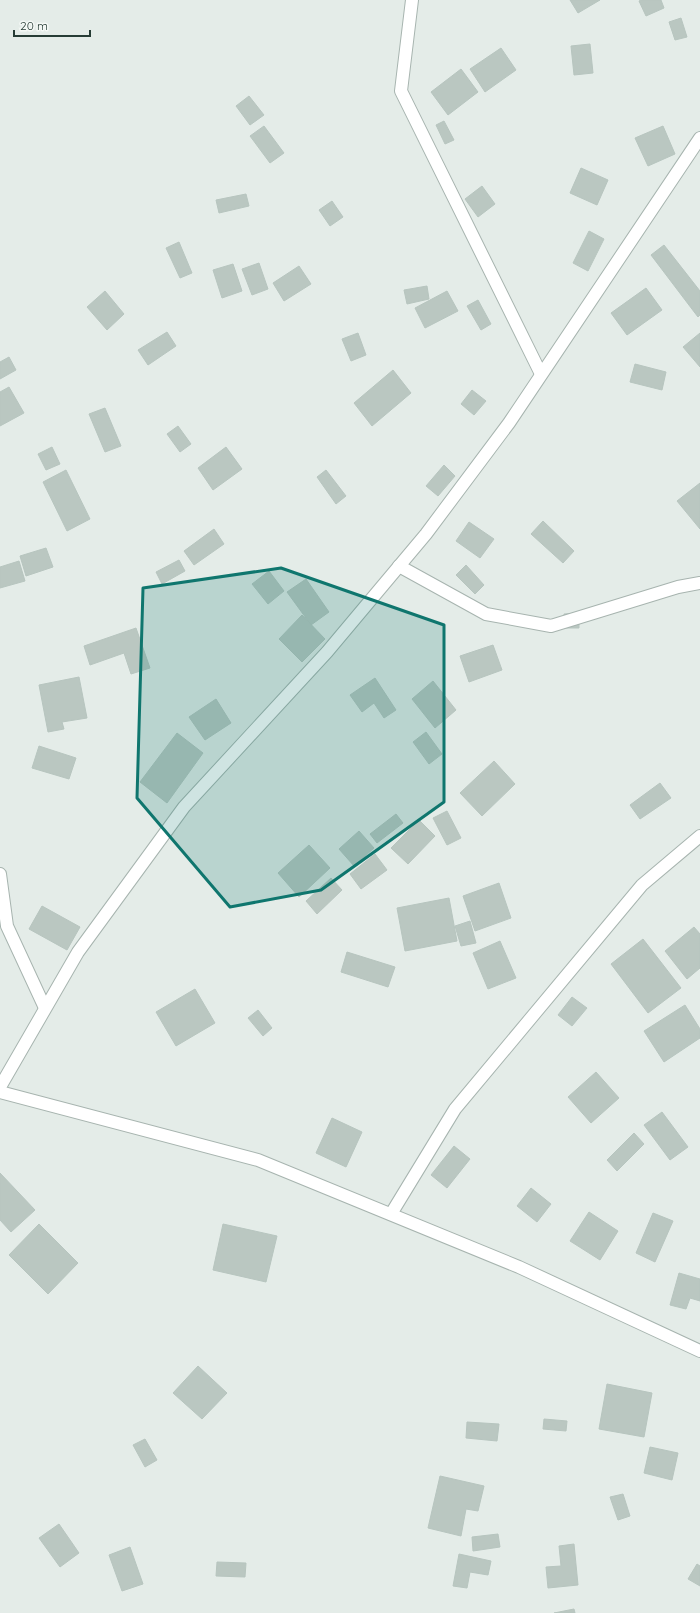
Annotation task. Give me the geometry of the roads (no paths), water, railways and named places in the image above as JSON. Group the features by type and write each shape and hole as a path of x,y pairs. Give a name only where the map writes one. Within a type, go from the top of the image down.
{"street":[{"path":"412,0 401,91 541,374"},
{"path":"0,1086 78,952 184,807 327,652 426,534 509,423 700,138"},
{"path":"399,566 486,614 551,626 678,587 700,583"},
{"path":"391,1214 455,1109 642,885 700,836"},
{"path":"0,874 7,926 45,1008"},
{"path":"0,1092 258,1160 520,1267 700,1351"}]}
